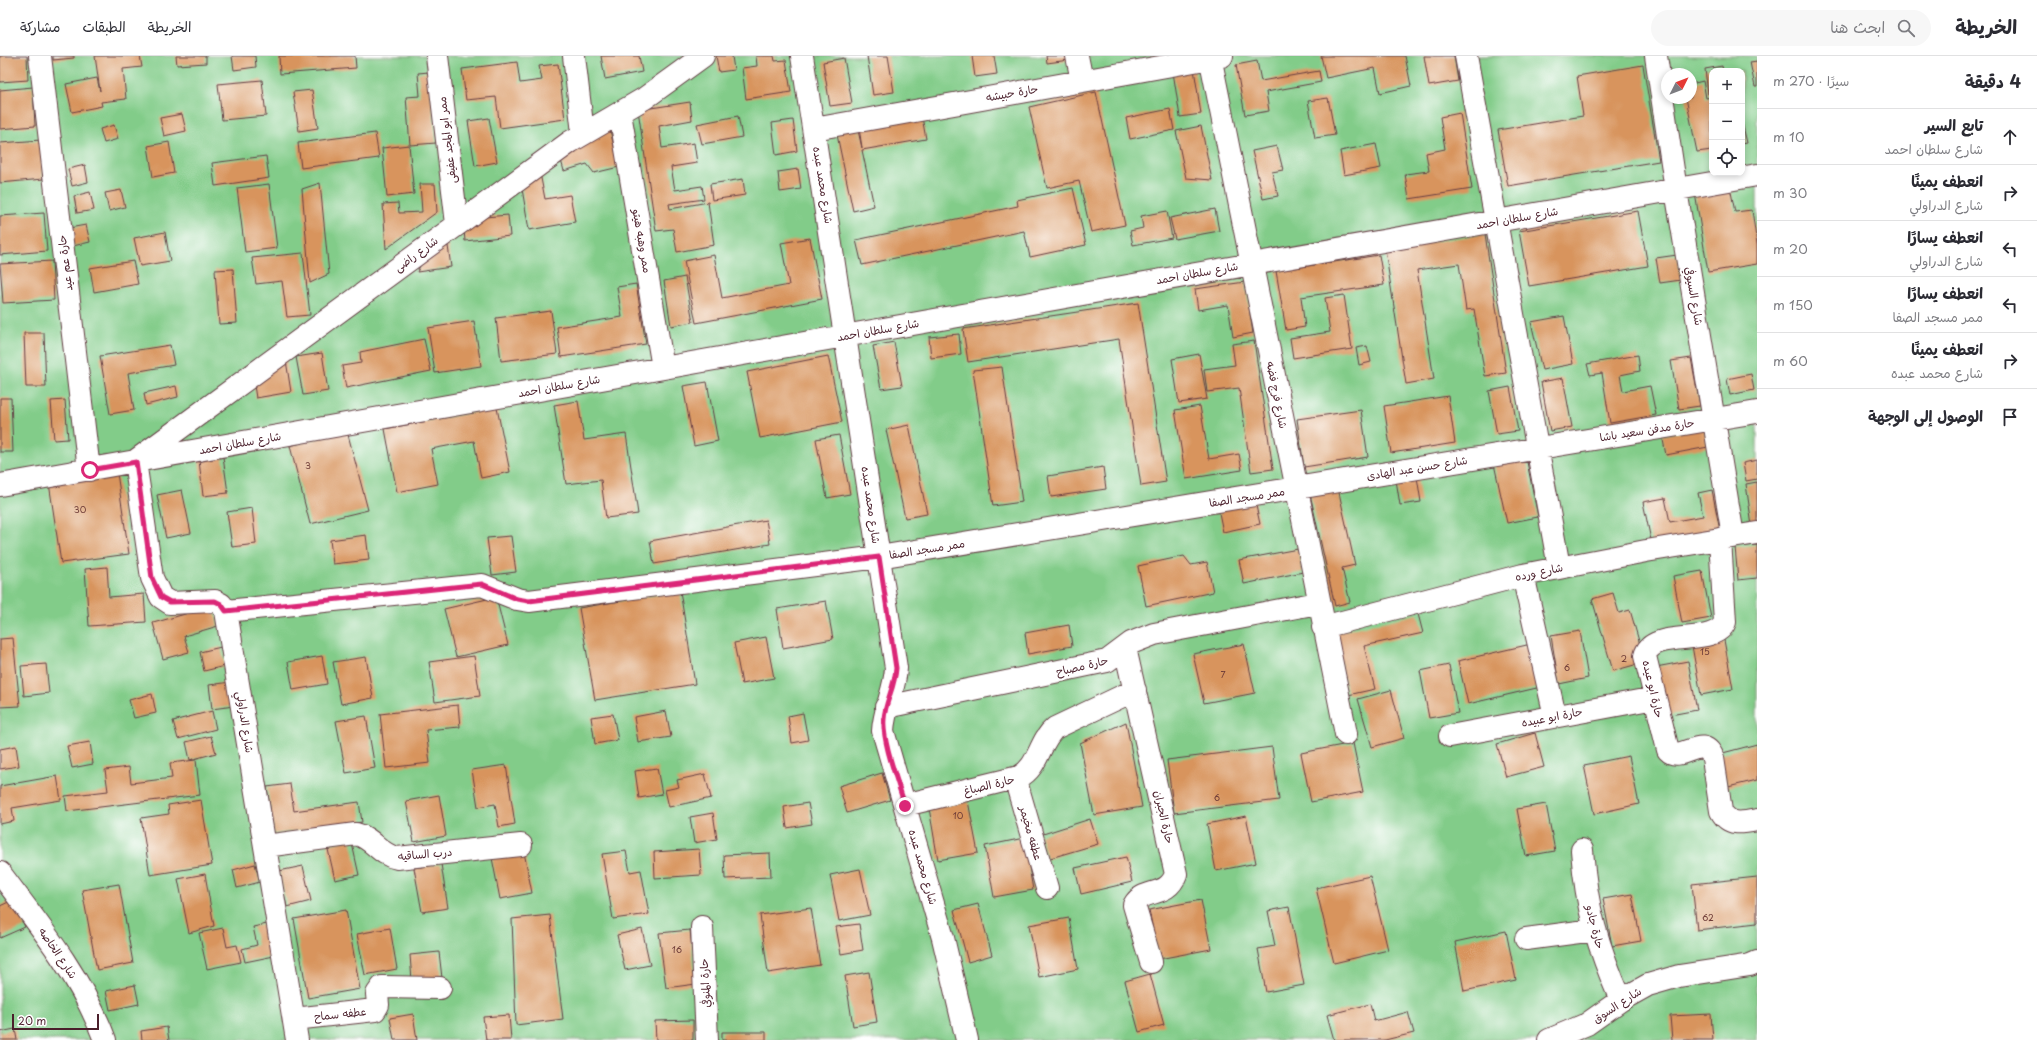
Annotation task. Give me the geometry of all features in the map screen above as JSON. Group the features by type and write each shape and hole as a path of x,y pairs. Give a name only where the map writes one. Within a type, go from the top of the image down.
{"street":[{"name":"حارة عم عيد","path":"40,56 90,470"},
{"name":"ممر ابو المجد عفيفى","path":"437,56 457,224"},
{"path":"574,56 583,134"},
{"name":"شارع راضى","path":"136,462 457,224 583,134 620,114 645,98 703,56"},
{"name":"شارع محمد عبده","path":"802,56 896,668 896,681 886,707 883,731 944,938 967,1040"},
{"path":"1077,56 1082,81"},
{"path":"1466,56 1559,567"},
{"name":"شارع السيوفي","path":"1656,56 1676,190 1715,419 1726,538"},
{"name":"حارة حبيشه","path":"814,129 1214,57"},
{"name":"شارع فرج فضه","path":"1214,57 1251,264 1318,603 1346,734"},
{"name":"ممر وهبه هيتو","path":"620,114 663,368"},
{"name":"شارع سلطان احمد","path":"0,486 1757,175"},
{"name":"حارة مدفن سعيد باشا","path":"1538,448 1757,412"},
{"name":"شارع حسن عبد الهادى","path":"1296,489 1538,448"},
{"path":"136,462 152,578 161,597 170,602 215,601 221,604 226,611"},
{"name":"ممر مسجد الصفا","path":"226,611 482,584 517,599 529,601 879,557 1296,489"},
{"name":"شارع ورده","path":"1324,627 1559,567 1757,533"},
{"name":"حارة ابو عيده","path":"1726,538 1724,626 1715,633 1655,643 1650,646 1645,656 1668,750 1678,754 1698,748 1705,748 1711,752 1721,811 1724,817 1735,823 1757,820"},
{"path":"1523,575 1555,716"},
{"name":"حارة مصباح","path":"886,707 1100,663 1114,658 1125,648 1154,634 1318,603"},
{"name":"شارع الدراولي","path":"226,611 295,1030"},
{"name":"حارة الجبران","path":"1125,648 1176,874 1173,883 1165,889 1141,897 1134,905 1151,962"},
{"name":"حارة الصباغ","path":"905,806 1015,778 1025,774 1038,756 1045,738 1055,728 1135,690"},
{"name":"حارة ابو عبيده","path":"1450,736 1655,698"},
{"name":"عطفه مخيمر","path":"1015,778 1047,888"},
{"name":"درب الساقيه","path":"265,846 356,834 367,838 386,855 397,858 521,845"},
{"name":"حارة جادو","path":"1582,850 1584,877 1594,930 1605,966 1621,1000"},
{"name":"شارع الخاصه","path":"0,873 44,931 82,988 96,1016 105,1040"},
{"name":"حارة المنوفي","path":"702,927 707,1040"},
{"path":"1526,939 1594,930"},
{"name":"شارع السوق","path":"1549,1040 1587,1024 1621,1000 1648,985 1663,980 1750,965 1757,962"},
{"name":"عطفه سماح","path":"295,1030 375,1010 378,1005 377,994 382,987 440,988"}],"green space":[{"path":"0,56 1757,56 1757,1040 0,1040"}],"building":[{"path":"0,56 27,56 28,80 0,82"},
{"path":"53,56 74,56 74,58 53,60"},
{"path":"95,56 140,56 142,67 123,69 126,99 101,102 102,106 72,112 66,84 97,78 100,91"},
{"path":"176,56 206,56 206,63 177,65"},
{"path":"232,56 255,56 256,67 234,70"},
{"path":"279,56 355,56 356,68 280,74"},
{"path":"601,56 639,56 642,72 605,79"},
{"path":"716,56 732,56 734,70 719,72"},
{"path":"756,56 774,56 775,61 786,60 791,92 746,99 742,68 757,66"},
{"path":"867,56 888,56 894,92 873,95"},
{"path":"972,56 994,56 997,74 975,77"},
{"path":"1046,56 1068,56 1069,60 1047,63"},
{"path":"1321,56 1405,56 1411,86 1380,93 1375,68 1326,78"},
{"path":"1424,56 1454,56 1458,81 1429,86"},
{"path":"844,58 852,103 830,106 823,62"},
{"path":"1257,61 1261,81 1319,71 1321,82 1266,92 1269,111 1245,115 1236,65"},
{"path":"1757,61 1757,87 1755,87 1750,62"},
{"path":"517,62 520,83 542,80 539,66 558,64 565,119 500,128 496,97 466,100 462,69"},
{"path":"1643,65 1659,161 1508,186 1498,130 1583,116 1577,76"},
{"path":"1722,66 1722,68 1711,68"},
{"path":"1709,68 1709,94 1708,94 1705,69"},
{"path":"1194,69 1201,114 1180,117 1173,72"},
{"path":"429,72 436,143 410,145 406,97 420,96 418,73"},
{"path":"262,80 266,116 222,120 218,84"},
{"path":"1703,81 1706,98 1709,98 1709,150 1697,152 1687,104 1697,104 1697,82"},
{"path":"33,87 35,126 0,129 0,90"},
{"path":"312,90 318,128 299,131 293,92"},
{"path":"1096,92 1125,225 1091,232 1079,181 1047,188 1029,107"},
{"path":"1328,98 1335,135 1315,138 1308,101"},
{"path":"690,102 692,120 659,126 662,148 694,143 697,163 671,167 675,190 702,186 704,199 669,204 670,209 708,202 714,245 677,252 673,229 656,231 638,110"},
{"path":"1170,109 1174,130 1130,139 1126,118"},
{"path":"1460,113 1472,189 1409,199 1405,174 1429,171 1426,153 1445,149 1440,117"},
{"path":"182,114 186,131 164,136 160,118"},
{"path":"738,116 742,137 702,144 697,124"},
{"path":"922,117 926,139 862,150 874,206 853,211 836,130 857,126 862,148 859,128"},
{"path":"489,118 497,162 475,166 468,121"},
{"path":"793,120 797,151 776,155 772,123"},
{"path":"114,125 118,139 104,143 100,129"},
{"path":"1201,126 1212,180 1186,178 1176,131"},
{"path":"610,130 619,167 594,173 587,164 564,171 559,153"},
{"path":"375,133 379,158 301,168 298,143"},
{"path":"41,140 43,179 0,183 0,143"},
{"path":"169,142 174,173 153,177 148,146"},
{"path":"1376,144 1381,168 1344,175 1340,151"},
{"path":"409,145 414,194 387,197 382,148"},
{"path":"1277,146 1283,170 1272,172 1278,196 1263,199 1252,151"},
{"path":"266,156 269,178 215,186 212,163"},
{"path":"85,165 88,182 72,186 68,169"},
{"path":"798,169 801,189 780,192 778,172"},
{"path":"540,173 545,199 570,195 575,222 529,230 520,177"},
{"path":"743,179 745,195 712,200 710,184"},
{"path":"320,183 329,274 310,283 302,189"},
{"path":"269,184 277,248 245,252 237,188"},
{"path":"420,184 435,184 437,212 386,249 383,204 398,203 399,213 422,212"},
{"path":"1730,187 1735,212 1752,210 1757,245 1757,264 1708,272 1695,193"},
{"path":"1073,188 1086,245 1030,257 1024,231 862,265 856,240 1018,206 1017,200"},
{"path":"121,190 125,207 109,211 105,193"},
{"path":"90,192 94,210 77,213 74,196"},
{"path":"1215,209 1219,231 1175,239 1170,218"},
{"path":"1167,211 1172,238 1133,245 1130,231 1143,228 1141,216"},
{"path":"1638,211 1648,266 1529,286 1519,231"},
{"path":"44,213 47,251 0,255 0,216"},
{"path":"508,215 510,236 465,241 463,219"},
{"path":"86,225 90,242 73,246 69,228"},
{"path":"165,232 170,261 140,266 134,238"},
{"path":"1485,234 1506,373 1485,376 1474,309 1466,310 1459,264 1417,270 1434,379 1406,384 1385,249"},
{"path":"810,238 822,299 696,323 684,261 714,255 722,298 789,285 781,243"},
{"path":"448,246 451,267 417,272 422,262 440,247"},
{"path":"303,253 310,315 287,317 282,281 256,284 252,258"},
{"path":"1379,255 1384,285 1301,297 1305,327 1286,330 1276,271"},
{"path":"1677,255 1681,280 1660,283 1656,258"},
{"path":"52,261 54,300 3,303 0,264"},
{"path":"133,261 138,284 94,292 90,268"},
{"path":"233,269 237,323 219,324 215,270"},
{"path":"685,277 693,322 671,326 664,281"},
{"path":"1245,282 1253,333 1233,337 1228,305 1198,310 1195,289"},
{"path":"636,284 646,344 561,357 557,327 622,317 617,287"},
{"path":"1344,295 1352,349 1293,358 1290,338 1330,332 1325,298"},
{"path":"1138,303 1166,482 1141,486 1119,339 968,362 963,329"},
{"path":"551,311 557,354 501,361 496,318"},
{"path":"1564,316 1573,364 1542,370 1531,322"},
{"path":"474,321 481,366 435,373 428,328"},
{"path":"24,333 44,333 46,387 26,387"},
{"path":"959,334 961,354 931,358 929,337"},
{"path":"424,339 431,371 346,388 342,366 361,363 360,352"},
{"path":"1254,341 1273,469 1251,472 1239,388 1207,392 1204,369 1235,365 1232,344"},
{"path":"894,342 902,386 881,389 873,346"},
{"path":"170,345 174,365 128,373 134,410 110,414 100,356"},
{"path":"1367,346 1371,362 1359,365 1356,348"},
{"path":"322,353 328,391 303,395 296,357"},
{"path":"285,354 291,392 256,398 253,379"},
{"path":"1199,354 1207,399 1179,403 1172,359"},
{"path":"1638,355 1640,371 1620,375 1623,391 1650,386 1656,415 1610,423 1602,373 1590,375 1587,364"},
{"path":"828,356 842,422 760,438 747,372"},
{"path":"1691,358 1700,406 1679,409 1671,361"},
{"path":"1002,367 1022,502 993,506 973,370"},
{"path":"1751,374 1754,390 1730,395 1727,379"},
{"path":"1563,378 1572,427 1550,431 1541,382"},
{"path":"707,382 718,441 694,446 683,386"},
{"path":"176,386 178,397 146,405 144,393"},
{"path":"1510,387 1518,431 1497,434 1489,391"},
{"path":"1448,396 1455,443 1391,453 1384,406"},
{"path":"0,398 11,398 13,452 0,452"},
{"path":"65,400 68,439 54,440 51,401"},
{"path":"578,401 584,440 626,434 638,514 606,518 601,480 566,484 554,405"},
{"path":"1200,406 1209,459 1239,454 1242,470 1186,479 1175,410"},
{"path":"497,408 510,472 481,478 474,441 431,449 438,484 397,492 385,429"},
{"path":"1361,410 1368,457 1304,467 1297,419"},
{"path":"909,425 927,514 905,518 886,430"},
{"path":"1704,427 1708,447 1666,455 1662,435"},
{"path":"347,431 368,510 310,524 290,446"},
{"path":"839,435 850,494 827,498 816,439"},
{"path":"223,457 228,493 203,496 199,460"},
{"path":"1526,457 1538,517 1507,523 1494,464"},
{"path":"1757,460 1757,479 1746,481 1743,463"},
{"path":"1103,467 1106,489 1051,497 1048,476"},
{"path":"117,473 129,554 61,563 49,483"},
{"path":"1417,477 1421,502 1400,505 1396,480"},
{"path":"1757,482 1757,525 1752,526 1746,484"},
{"path":"1338,488 1355,565 1342,568 1350,602 1335,606 1310,494"},
{"path":"182,490 191,533 166,538 157,495"},
{"path":"1712,490 1720,531 1652,545 1643,502 1665,498 1670,522 1703,516 1698,493"},
{"path":"1255,501 1260,524 1223,532 1218,508"},
{"path":"252,508 256,544 232,547 227,512"},
{"path":"766,520 770,544 654,564 650,541"},
{"path":"366,535 369,560 333,564 330,540"},
{"path":"511,536 516,572 492,575 487,538"},
{"path":"1757,545 1757,578 1738,580 1735,547"},
{"path":"1298,549 1303,572 1244,584 1239,560"},
{"path":"1184,556 1191,565 1207,562 1213,592 1146,606 1138,566"},
{"path":"107,567 109,597 144,594 146,622 89,626 85,569"},
{"path":"1702,571 1711,618 1682,623 1673,576"},
{"path":"680,591 695,684 595,700 579,608"},
{"path":"1613,593 1619,613 1630,610 1645,662 1613,671 1592,599"},
{"path":"496,597 508,645 456,657 444,609"},
{"path":"826,601 833,639 783,648 777,609"},
{"path":"214,606 218,626 184,636 189,652 163,659 153,623"},
{"path":"1418,614 1423,633 1364,646 1375,689 1348,695 1334,633"},
{"path":"1069,625 1072,646 1028,654 1025,633"},
{"path":"1580,631 1588,678 1559,684 1551,636"},
{"path":"766,637 774,678 742,684 734,643"},
{"path":"13,638 20,706 0,707 0,639"},
{"path":"1724,640 1733,689 1701,695 1692,646"},
{"path":"1244,644 1255,693 1204,703 1193,654"},
{"path":"1531,644 1541,687 1468,704 1458,661"},
{"path":"221,647 225,666 204,671 200,652"},
{"path":"322,656 327,684 293,690 288,662"},
{"path":"474,656 480,696 435,702 429,662"},
{"path":"366,657 373,698 341,704 333,662"},
{"path":"1688,661 1697,710 1665,716 1656,667"},
{"path":"46,664 49,693 24,696 21,666"},
{"path":"1449,665 1458,713 1429,718 1420,671"},
{"path":"231,682 234,706 212,709 209,685"},
{"path":"1391,690 1404,738 1372,747 1358,699"},
{"path":"152,694 156,713 134,718 129,700"},
{"path":"458,705 460,727 426,730 430,763 386,768 380,714"},
{"path":"212,711 216,729 178,739 173,721"},
{"path":"666,711 671,737 638,742 634,717"},
{"path":"803,713 808,740 792,743 788,716"},
{"path":"613,714 618,740 595,744 591,717"},
{"path":"366,716 375,768 346,773 336,721"},
{"path":"1126,722 1142,807 1094,815 1080,743"},
{"path":"1535,733 1544,767 1506,777 1497,744"},
{"path":"211,736 216,753 190,760 186,742"},
{"path":"90,742 93,764 72,768 67,746"},
{"path":"1353,743 1363,792 1311,802 1301,753"},
{"path":"1757,744 1757,780 1728,787 1719,754"},
{"path":"16,746 19,766 0,769 0,749"},
{"path":"1272,747 1279,800 1174,813 1167,760"},
{"path":"1629,756 1639,804 1594,814 1584,765"},
{"path":"196,760 200,795 67,811 65,796 108,791 105,770 129,767 131,783 172,778 170,763"},
{"path":"506,765 515,824 499,827 495,804 478,807 472,770"},
{"path":"657,768 662,794 639,798 635,771"},
{"path":"882,773 890,800 847,813 839,786"},
{"path":"705,774 711,798 669,807 665,790 679,787 677,780"},
{"path":"57,776 61,800 12,808 14,821 0,824 0,786"},
{"path":"290,784 294,811 359,802 362,822 274,834 267,787"},
{"path":"439,795 446,836 414,842 406,801"},
{"path":"201,800 212,865 150,875 141,818 169,814 168,805"},
{"path":"968,801 978,853 938,860 929,808"},
{"path":"808,803 812,824 787,828 784,807"},
{"path":"1546,804 1555,851 1526,856 1517,809"},
{"path":"713,813 717,839 694,843 690,817"},
{"path":"1246,816 1256,863 1216,871 1207,824"},
{"path":"1090,819 1098,844 1047,859 1040,835"},
{"path":"1024,838 1033,890 994,897 985,846"},
{"path":"351,839 359,875 335,880 327,845"},
{"path":"699,849 701,875 655,878 654,852"},
{"path":"626,851 630,872 641,870 649,914 613,919 602,854"},
{"path":"524,852 532,893 500,899 492,858"},
{"path":"770,853 771,877 725,879 724,855"},
{"path":"1126,857 1132,882 1081,894 1075,868"},
{"path":"255,864 260,882 237,888 233,870"},
{"path":"441,864 448,908 422,912 414,868"},
{"path":"303,866 311,901 287,907 279,871"},
{"path":"860,869 870,915 839,921 830,875"},
{"path":"205,874 214,926 189,933 178,879"},
{"path":"1370,876 1388,950 1334,963 1316,888"},
{"path":"1757,877 1757,923 1697,930 1692,884"},
{"path":"119,884 133,963 97,970 82,890"},
{"path":"1632,894 1641,941 1612,946 1603,899"},
{"path":"13,900 25,927 0,938 0,906"},
{"path":"1201,900 1211,949 1159,959 1149,910"},
{"path":"978,904 992,955 968,962 954,910"},
{"path":"1289,907 1304,985 1266,992 1258,949 1275,946 1268,911"},
{"path":"811,908 820,965 768,973 760,915"},
{"path":"346,910 360,989 308,998 294,919"},
{"path":"550,915 563,1019 516,1025 512,919"},
{"path":"1069,918 1078,969 1039,977 1029,925"},
{"path":"267,924 274,956 245,962 242,949 257,945 253,927"},
{"path":"859,924 863,950 841,954 836,927"},
{"path":"223,928 227,947 237,945 241,962 207,969 199,933"},
{"path":"390,928 397,969 365,975 357,934"},
{"path":"642,929 650,965 625,970 617,935"},
{"path":"690,930 696,984 666,988 659,933"},
{"path":"1506,931 1516,980 1464,991 1455,942"},
{"path":"439,952 442,978 412,981 410,955"},
{"path":"869,972 877,1022 853,1026 845,976"},
{"path":"1150,974 1164,1025 1139,1032 1125,981"},
{"path":"135,985 139,1004 110,1010 106,991"},
{"path":"1370,1004 1374,1021 1408,1012 1414,1033 1385,1040 1334,1040 1327,1015"},
{"path":"413,1014 417,1040 394,1040 390,1018"},
{"path":"1711,1014 1713,1040 1672,1040 1670,1016"},
{"path":"509,1015 511,1040 486,1040 483,1017"},
{"path":"693,1020 693,1040 656,1040 655,1021"},
{"path":"167,1027 169,1040 142,1040 141,1031"},
{"path":"15,1029 17,1040 0,1040 0,1032"},
{"path":"722,1032 766,1032 766,1040 722,1040"}],"route":[{"path":"90,470 136,462 152,578 156,589 164,600 170,602 211,600 221,604 226,611 482,584 517,599 529,601 879,557 896,668 896,681 886,707 883,731 905,806"}]}
